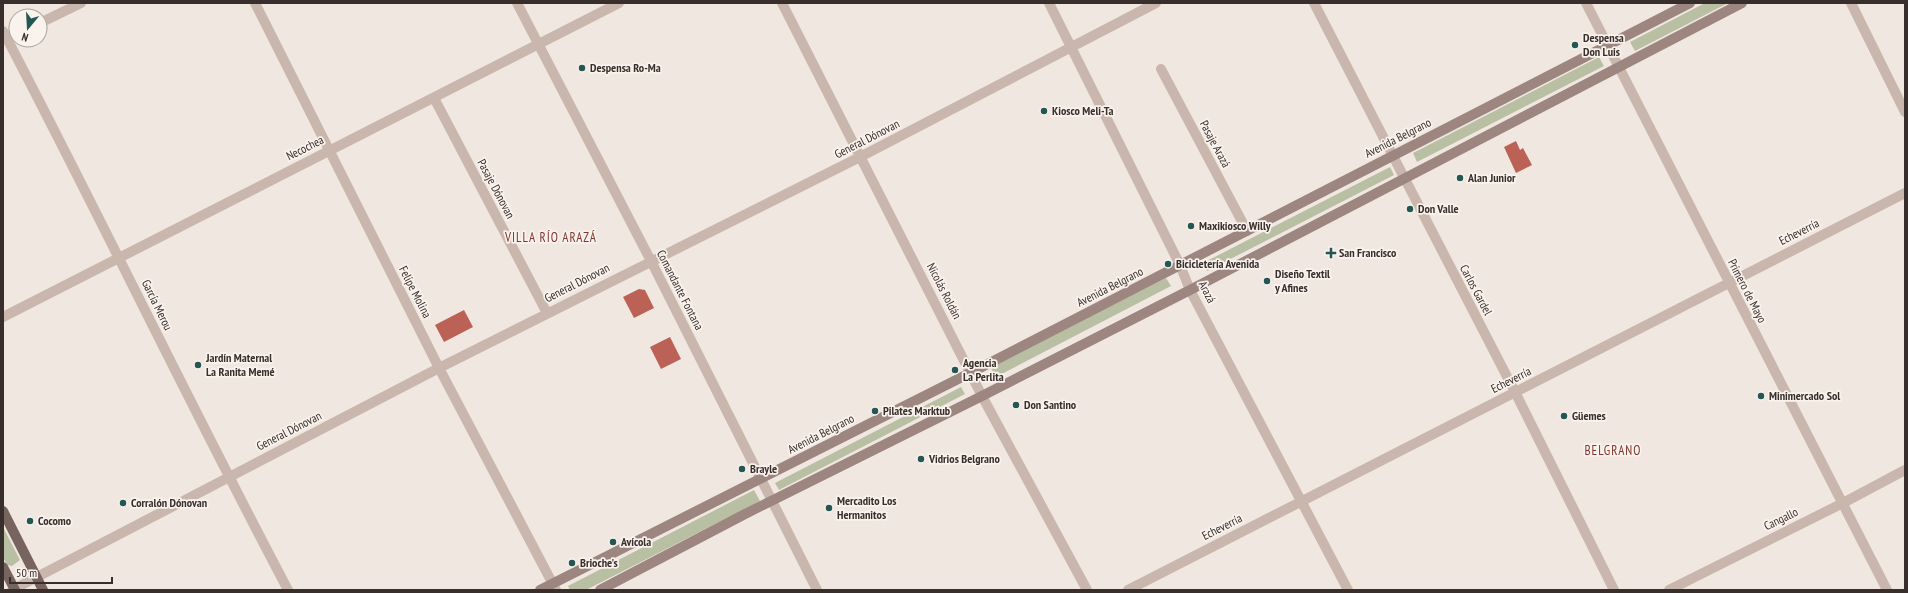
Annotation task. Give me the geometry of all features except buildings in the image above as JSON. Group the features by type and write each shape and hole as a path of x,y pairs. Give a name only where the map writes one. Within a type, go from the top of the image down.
{"main road":[{"name":"Avenida Belgrano","path":"540,590 554,587 760,479 972,372 1690,3"},
{"path":"600,590 1190,290 1742,3"},
{"path":"3,511 43,590"},
{"path":"3,567 13,590"}],"street":[{"path":"48,20 81,3"},
{"name":"Felipe Molina","path":"255,3 439,368 554,587"},
{"name":"Comandante Fontana","path":"517,3 651,261 771,502 817,590"},
{"name":"Necochea","path":"3,317 619,3"},
{"name":"Nicolás Roldán","path":"782,3 972,372 982,396 1087,590"},
{"name":"Arazá","path":"1049,3 1180,265 1190,290 1348,590"},
{"name":"General Dónovan","path":"13,590 36,576 439,368 860,157 1156,3"},
{"name":"Carlos Gardel","path":"1314,3 1394,155 1403,178 1515,392 1614,590"},
{"name":"Primero de Mayo","path":"1586,3 1728,283 1887,590"},
{"path":"1851,3 1905,112"},
{"name":"García Merou","path":"7,37 119,257 228,477 288,590"},
{"name":"Pasaje Arazá","path":"1161,69 1246,231"},
{"name":"Pasaje Dónovan","path":"434,98 547,313"},
{"name":"Echeverría","path":"1128,590 1905,193"},
{"name":"Cangallo","path":"1668,590 1843,503 1905,470"}],"green space":[{"path":"1705,3 1728,3 1635,51 1630,42"},
{"path":"1599,57 1604,66 1417,162 1413,153"},
{"path":"1390,167 1394,175 1207,271 1203,263"},
{"path":"1166,278 1171,286 996,377 990,367"},
{"path":"961,387 965,394 779,490 775,483"},
{"path":"754,490 760,501 586,590 570,590 568,586"},
{"path":"3,527 20,560 12,566 7,565 3,557"}],"place":[{"name":"Despensa Don Luis","path":"1575,45"},
{"name":"Despensa Ro-Ma","path":"582,68"},
{"name":"Kiosco Meli-Ta","path":"1044,111"},
{"name":"Alan Junior","path":"1460,178"},
{"name":"Don Valle","path":"1410,209"},
{"name":"Maxikiosco Willy","path":"1191,226"},
{"name":"San Francisco","path":"1331,253"},
{"name":"Bicicletería Avenida","path":"1168,264"},
{"name":"Diseño Textil y Afines","path":"1267,281"},
{"name":"Jardín Maternal La Ranita Memé","path":"198,365"},
{"name":"Agencia La Perlita","path":"955,370"},
{"name":"Minimercado Sol","path":"1761,396"},
{"name":"Don Santino","path":"1016,405"},
{"name":"Pilates Marktub","path":"875,411"},
{"name":"Güemes","path":"1564,416"},
{"name":"Vidrios Belgrano","path":"921,459"},
{"name":"Brayle","path":"742,469"},
{"name":"Corralón Dónovan","path":"123,503"},
{"name":"Mercadito Los Hermanitos","path":"829,508"},
{"name":"Cocomo","path":"30,521"},
{"name":"Avícola","path":"613,542"},
{"name":"Brioche's","path":"572,563"}],"district":[{"name":"VILLA RÍO ARAZÁ","path":"551,237"},
{"name":"BELGRANO","path":"1613,450"}]}
